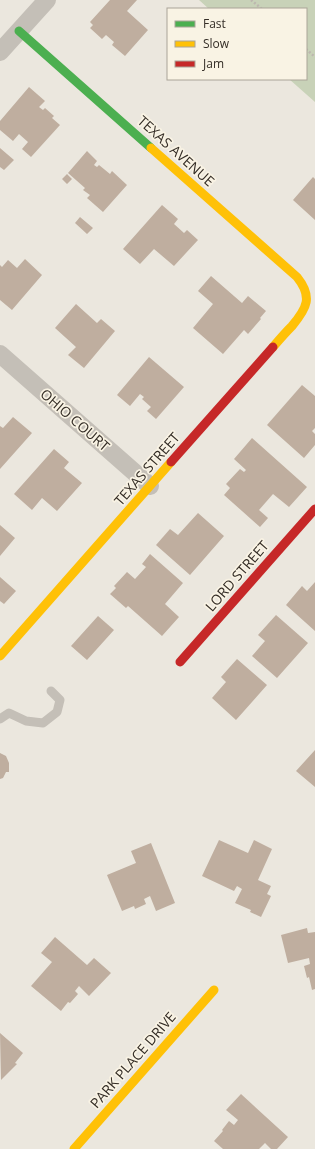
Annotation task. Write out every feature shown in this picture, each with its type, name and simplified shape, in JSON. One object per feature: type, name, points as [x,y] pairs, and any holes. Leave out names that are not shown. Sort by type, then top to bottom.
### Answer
[{"type":"street","points":[[0,52],[48,0]]},
{"type":"street","name":"TEXAS AVENUE","points":[[19,31],[297,277],[305,287],[308,297]]},
{"type":"street","name":"TEXAS STREET","points":[[0,656],[303,313],[308,297]]},
{"type":"street","name":"OHIO COURT","points":[[0,354],[150,486]]},
{"type":"street","name":"LORD STREET","points":[[180,662],[315,509]]},
{"type":"street","name":"PARK PLACE DRIVE","points":[[74,1149],[214,990]]},
{"type":"lane","points":[[0,719],[9,713],[26,721],[43,723],[57,712],[60,700],[52,691]]},
{"type":"path","points":[[252,0],[261,8]]},
{"type":"path","points":[[307,50],[315,57]]},
{"type":"green space","points":[[199,0],[315,0],[315,102],[290,80],[307,80],[307,8],[208,8]]},
{"type":"building","points":[[110,0],[137,0],[127,11],[148,30],[125,56],[112,45],[114,42],[106,35],[102,39],[90,28],[93,25],[90,22]]},
{"type":"building","points":[[29,87],[45,101],[39,107],[43,110],[45,108],[54,116],[52,118],[60,125],[31,157],[22,149],[28,142],[19,134],[13,141],[0,130],[0,121]]},
{"type":"building","points":[[0,148],[14,160],[4,170],[0,167]]},
{"type":"building","points":[[87,151],[97,161],[94,165],[97,167],[99,165],[110,174],[112,171],[127,185],[103,212],[87,198],[90,195],[83,190],[85,188],[68,173]]},
{"type":"building","points":[[67,174],[72,179],[67,184],[62,179]]},
{"type":"building","points":[[313,177],[315,179],[315,220],[293,200]]},
{"type":"building","points":[[162,205],[178,219],[174,224],[184,233],[187,230],[198,240],[174,266],[154,249],[140,264],[123,249]]},
{"type":"building","points":[[80,217],[93,228],[87,234],[75,223]]},
{"type":"building","points":[[25,259],[42,275],[12,310],[0,300],[0,265],[2,267],[8,260],[17,268]]},
{"type":"building","points":[[211,276],[242,303],[248,296],[266,311],[248,334],[244,330],[223,354],[193,328],[213,304],[198,291]]},
{"type":"building","points":[[76,304],[97,323],[101,319],[115,331],[84,368],[68,355],[76,347],[55,328]]},
{"type":"building","points":[[149,357],[184,387],[156,419],[147,411],[151,407],[142,399],[144,397],[140,394],[130,406],[117,395]]},
{"type":"building","points":[[302,385],[315,396],[315,428],[312,431],[315,434],[315,445],[304,458],[267,425]]},
{"type":"building","points":[[13,417],[32,433],[0,469],[0,426],[3,428]]},
{"type":"building","points":[[252,438],[307,487],[289,507],[273,494],[259,510],[268,518],[260,527],[224,495],[230,488],[226,484],[240,469],[244,472],[246,470],[234,459]]},
{"type":"building","points":[[54,449],[69,462],[64,468],[82,483],[57,511],[42,498],[32,510],[14,494]]},
{"type":"building","points":[[198,513],[224,536],[190,575],[156,545],[170,529],[178,535]]},
{"type":"building","points":[[0,525],[15,538],[0,556]]},
{"type":"building","points":[[150,554],[183,583],[165,604],[179,617],[162,636],[128,606],[126,608],[110,594],[116,588],[114,586],[127,572],[135,579],[146,567],[142,564]]},
{"type":"building","points":[[0,577],[16,591],[4,604],[0,601]]},
{"type":"building","points":[[315,582],[315,631],[286,605],[302,586],[307,591]]},
{"type":"building","points":[[276,615],[308,643],[277,678],[252,656],[265,641],[258,635]]},
{"type":"building","points":[[98,616],[114,630],[87,660],[71,646]]},
{"type":"building","points":[[237,659],[267,685],[236,720],[212,698],[226,682],[221,677]]},
{"type":"building","points":[[315,750],[315,787],[296,771]]},
{"type":"building","points":[[0,753],[6,756],[9,763],[9,772],[6,772],[3,778],[0,779]]},
{"type":"building","points":[[219,840],[248,853],[254,840],[272,849],[258,880],[271,886],[267,894],[271,896],[261,917],[250,912],[251,910],[235,903],[242,889],[237,886],[234,891],[202,876]]},
{"type":"building","points":[[151,843],[175,903],[156,911],[150,896],[144,899],[146,904],[135,909],[134,906],[122,911],[107,875],[136,863],[131,851]]},
{"type":"building","points":[[307,928],[308,933],[315,932],[315,989],[312,990],[309,977],[307,978],[304,966],[310,964],[309,958],[288,963],[281,935]]},
{"type":"building","points":[[55,937],[87,965],[94,958],[111,973],[89,996],[79,986],[75,991],[78,994],[70,1003],[68,1002],[61,1011],[31,986],[52,962],[41,953]]},
{"type":"building","points":[[0,1033],[23,1053],[15,1063],[17,1064],[1,1080]]},
{"type":"building","points":[[241,1094],[288,1137],[277,1149],[271,1149],[265,1143],[259,1149],[223,1149],[214,1141],[229,1121],[234,1125],[238,1120],[226,1110]]},
{"type":"traffic: fast","points":[[19,31],[151,148]]},
{"type":"traffic: slow","points":[[151,148],[297,277],[302,284],[306,297],[304,308],[297,320],[273,347]]},
{"type":"traffic: slow","points":[[0,656],[171,462]]},
{"type":"traffic: slow","points":[[74,1149],[214,990]]},
{"type":"traffic: jam","points":[[171,462],[273,347]]},
{"type":"traffic: jam","points":[[180,662],[315,509]]}]
